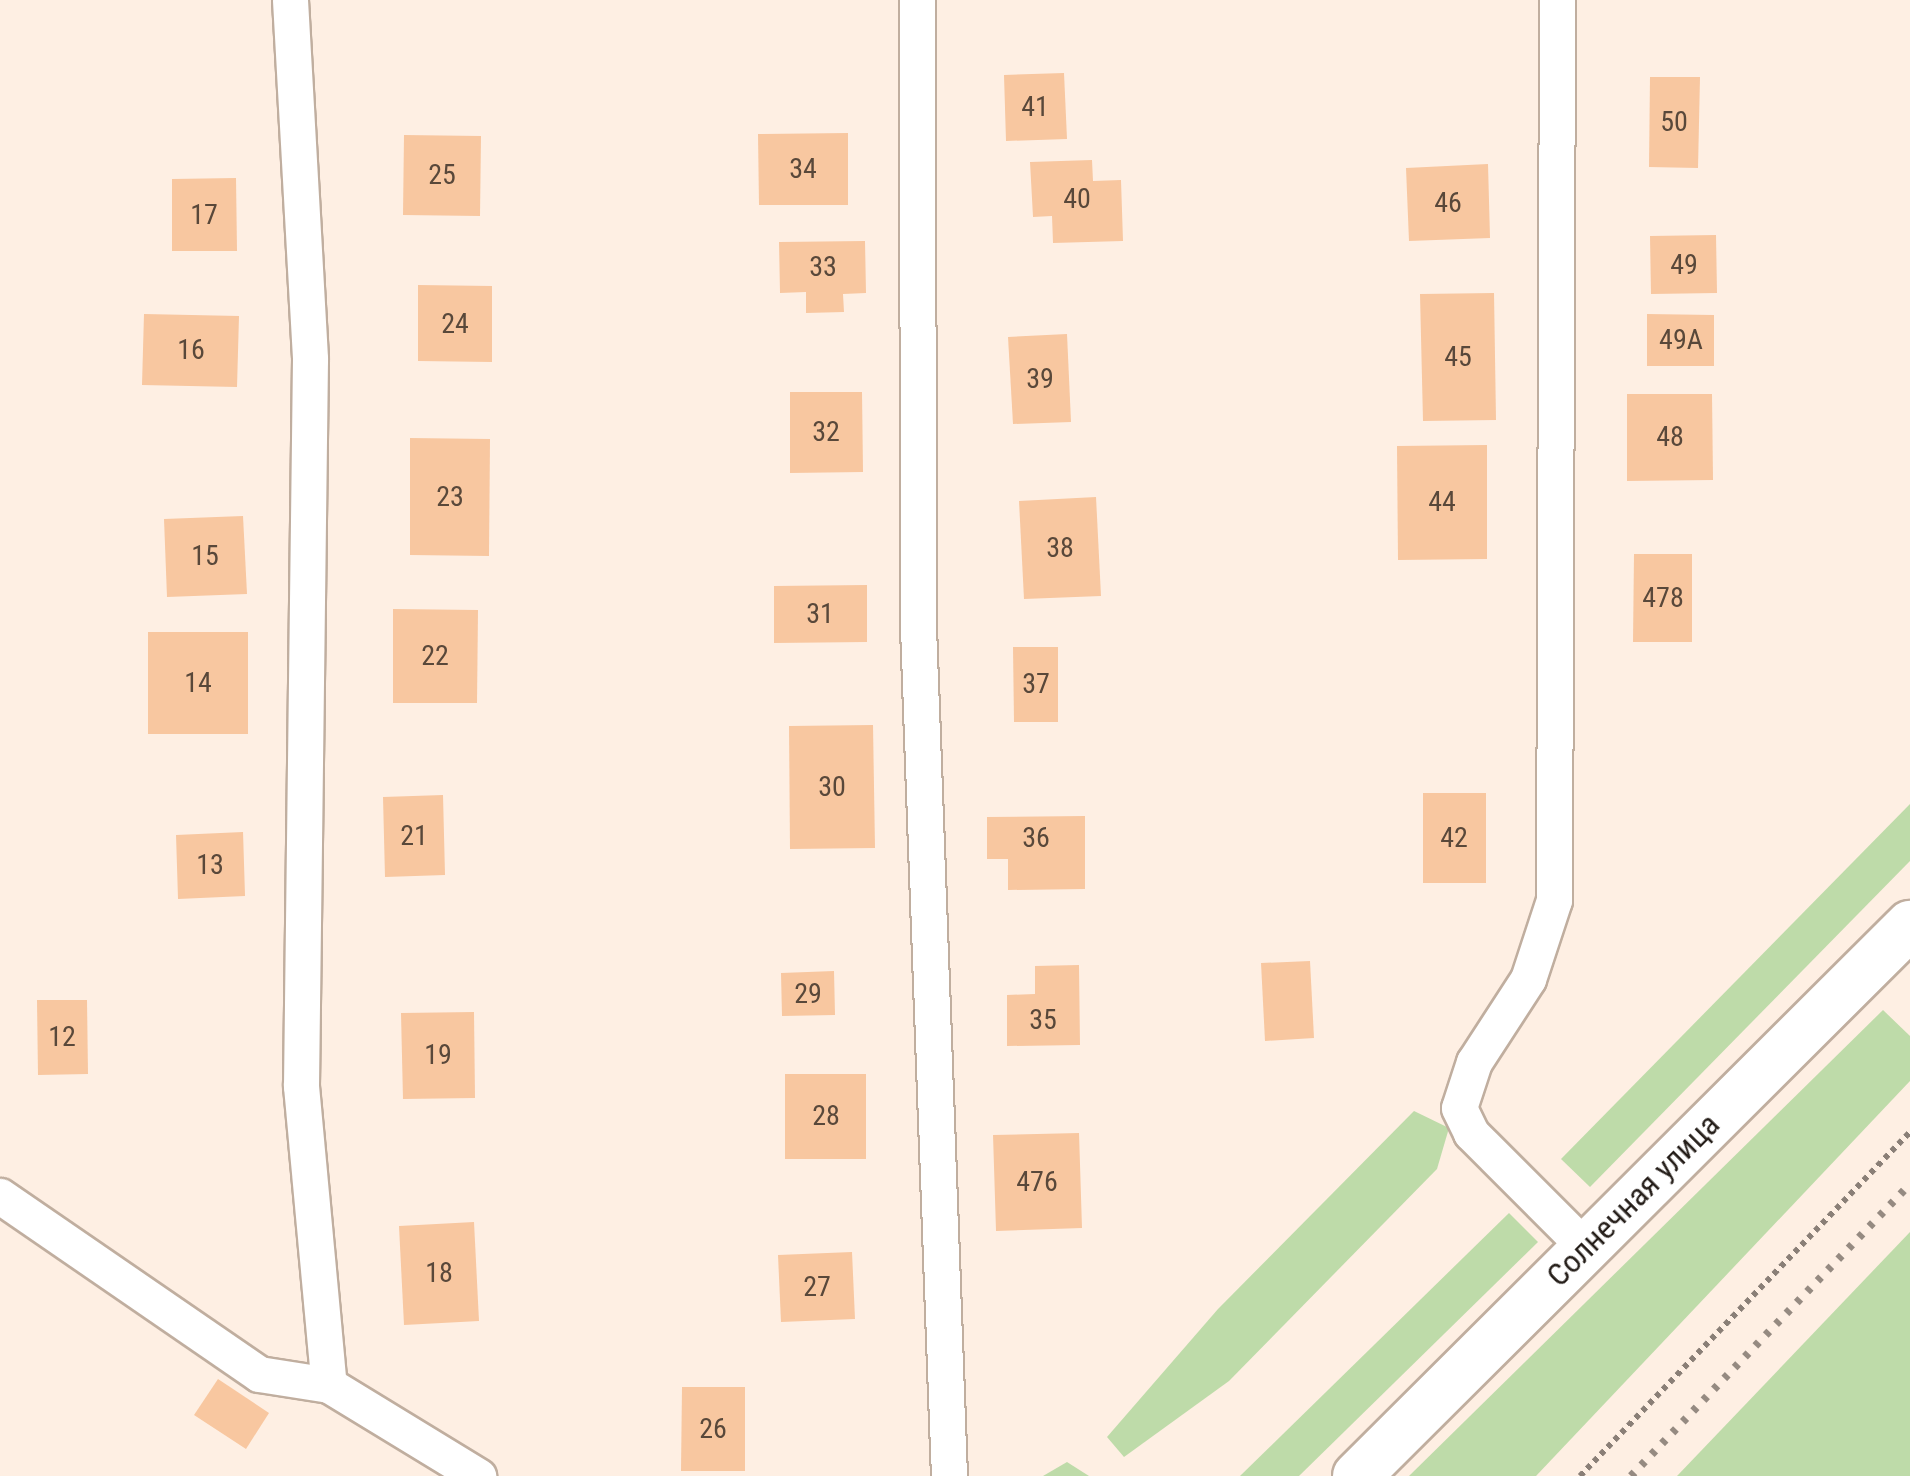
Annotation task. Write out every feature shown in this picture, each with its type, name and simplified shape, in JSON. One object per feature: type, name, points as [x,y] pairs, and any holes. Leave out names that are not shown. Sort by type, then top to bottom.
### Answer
[{"type":"street","points":[[290,0],[310,359],[301,1086],[329,1386]]},
{"type":"street","points":[[917,0],[918,626],[949,1476]]},
{"type":"street","points":[[1557,0],[1554,900],[1528,979],[1474,1062],[1459,1108],[1471,1133],[1586,1246]]},
{"type":"street","name":"Солнечная улица","points":[[1357,1476],[1910,925]]},
{"type":"street","points":[[0,1196],[259,1374],[329,1386],[478,1476]]},
{"type":"path","points":[[1580,1476],[1910,1132]]},
{"type":"green space","points":[[1910,804],[1910,861],[1590,1187],[1561,1159]]},
{"type":"green space","points":[[1883,1010],[1910,1036],[1910,1081],[1536,1476],[1409,1476]]},
{"type":"green space","points":[[1414,1111],[1449,1128],[1437,1169],[1229,1381],[1124,1457],[1107,1437],[1218,1309]]},
{"type":"green space","points":[[1509,1213],[1538,1242],[1299,1476],[1240,1476]]},
{"type":"green space","points":[[1910,1232],[1910,1476],[1677,1476]]},
{"type":"green space","points":[[1067,1462],[1089,1476],[1043,1476]]},
{"type":"building","points":[[1064,73],[1067,139],[1006,141],[1004,75]]},
{"type":"building","points":[[1650,77],[1700,77],[1698,168],[1649,167]]},
{"type":"building","points":[[848,133],[848,205],[759,205],[758,134]]},
{"type":"building","points":[[404,135],[481,136],[480,216],[403,215]]},
{"type":"building","points":[[1092,160],[1093,181],[1121,180],[1123,241],[1053,243],[1052,216],[1033,217],[1030,162]]},
{"type":"building","points":[[1488,164],[1490,238],[1409,241],[1406,168]]},
{"type":"building","points":[[236,178],[237,251],[172,251],[172,179]]},
{"type":"building","points":[[1716,235],[1717,293],[1651,294],[1650,236]]},
{"type":"building","points":[[865,241],[866,293],[843,294],[844,312],[806,313],[806,292],[780,293],[779,242]]},
{"type":"building","points":[[418,285],[492,286],[492,362],[418,361]]},
{"type":"building","points":[[1494,293],[1496,420],[1423,421],[1420,294]]},
{"type":"building","points":[[144,314],[239,316],[237,387],[142,385]]},
{"type":"building","points":[[1647,314],[1714,315],[1714,366],[1647,366]]},
{"type":"building","points":[[1067,334],[1071,422],[1013,424],[1008,337]]},
{"type":"building","points":[[790,392],[862,392],[863,472],[790,473]]},
{"type":"building","points":[[1627,394],[1712,394],[1713,480],[1627,481]]},
{"type":"building","points":[[410,438],[490,439],[489,556],[410,555]]},
{"type":"building","points":[[1487,445],[1487,559],[1398,560],[1397,446]]},
{"type":"building","points":[[1096,497],[1101,596],[1024,599],[1019,501]]},
{"type":"building","points":[[243,516],[247,594],[167,597],[164,519]]},
{"type":"building","points":[[1634,554],[1692,554],[1692,642],[1633,642]]},
{"type":"building","points":[[867,585],[867,642],[774,643],[774,586]]},
{"type":"building","points":[[393,609],[478,610],[477,703],[393,703]]},
{"type":"building","points":[[148,632],[248,632],[248,734],[148,734]]},
{"type":"building","points":[[1013,647],[1058,647],[1058,722],[1014,722]]},
{"type":"building","points":[[873,725],[875,848],[790,849],[789,726]]},
{"type":"building","points":[[1423,793],[1486,793],[1486,883],[1423,883]]},
{"type":"building","points":[[443,795],[445,875],[385,877],[383,797]]},
{"type":"building","points":[[1085,816],[1085,889],[1008,890],[1008,859],[987,859],[987,817]]},
{"type":"building","points":[[243,832],[245,896],[178,899],[176,835]]},
{"type":"building","points":[[1310,961],[1314,1038],[1265,1041],[1261,963]]},
{"type":"building","points":[[1079,965],[1080,1045],[1007,1046],[1007,995],[1035,994],[1035,966]]},
{"type":"building","points":[[834,971],[835,1015],[782,1016],[781,973]]},
{"type":"building","points":[[37,1000],[87,1000],[88,1074],[38,1075]]},
{"type":"building","points":[[474,1012],[475,1098],[403,1099],[401,1013]]},
{"type":"building","points":[[785,1074],[866,1074],[866,1159],[785,1159]]},
{"type":"building","points":[[1079,1133],[1082,1228],[996,1231],[993,1135]]},
{"type":"building","points":[[474,1222],[479,1321],[404,1325],[399,1226]]},
{"type":"building","points":[[852,1252],[855,1319],[781,1322],[778,1255]]},
{"type":"building","points":[[218,1379],[269,1413],[246,1449],[194,1415]]},
{"type":"building","points":[[682,1387],[745,1387],[745,1471],[681,1471]]},
{"type":"railway","points":[[1631,1476],[1910,1184]]}]
